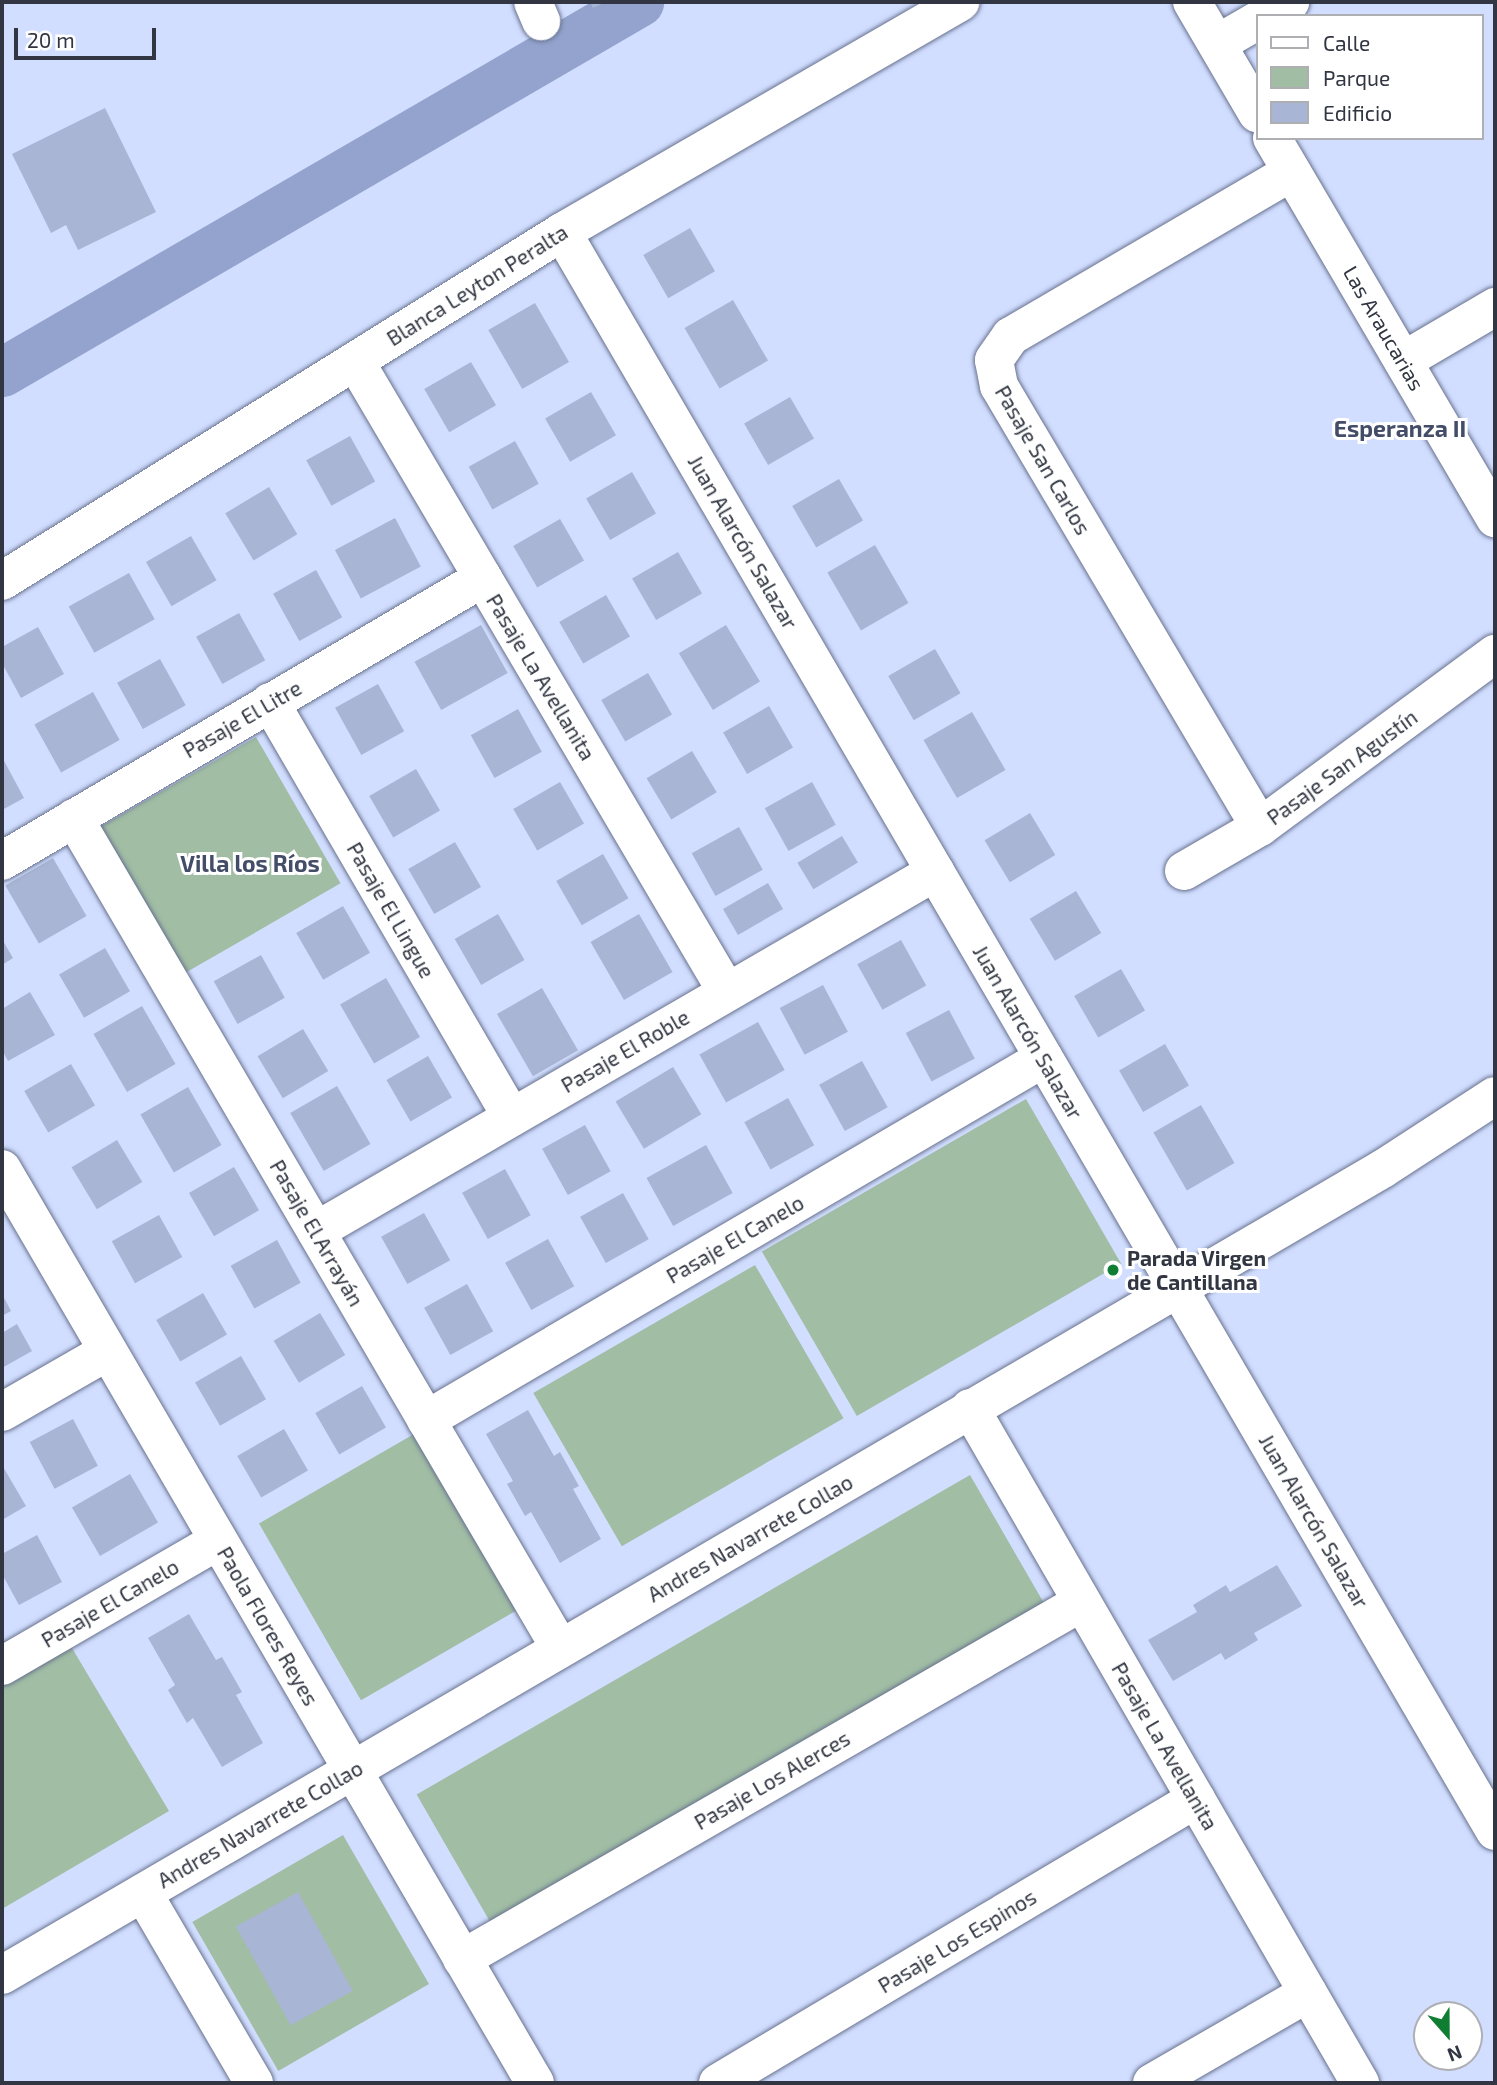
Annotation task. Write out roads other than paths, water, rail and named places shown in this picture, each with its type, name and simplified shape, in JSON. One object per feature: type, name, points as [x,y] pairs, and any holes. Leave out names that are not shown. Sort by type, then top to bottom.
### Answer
[{"type":"street","name":"Blanca Leyton Peralta","points":[[2,581],[562,232],[960,2]]},
{"type":"street","points":[[1192,2],[1256,111]]},
{"type":"street","points":[[1269,14],[1290,2]]},
{"type":"street","points":[[1217,44],[1256,22]]},
{"type":"street","name":"Las Araucarias","points":[[1273,140],[1495,518]]},
{"type":"street","name":"Pasaje San Carlos","points":[[1260,827],[999,386],[995,360],[1011,336],[1292,172]]},
{"type":"street","name":"Juan Alarcón Salazar","points":[[562,232],[1495,1831]]},
{"type":"street","points":[[1403,361],[1495,307]]},
{"type":"street","name":"Pasaje La Avellanita","points":[[355,361],[727,992]]},
{"type":"street","name":"Pasaje El Litre","points":[[2,861],[483,578]]},
{"type":"street","name":"Pasaje San Agustín","points":[[1184,871],[1260,827],[1495,654]]},
{"type":"street","name":"Pasaje El Lingue","points":[[270,702],[512,1117]]},
{"type":"street","name":"Pasaje El Arrayán","points":[[74,818],[560,1648]]},
{"type":"street","name":"Pasaje El Roble","points":[[316,1231],[935,872]]},
{"type":"street","name":"Pasaje El Canelo","points":[[426,1420],[1044,1058]]},
{"type":"street","name":"Andres Navarrete Collao","points":[[2,1975],[1407,1154],[1495,1096]]},
{"type":"street","name":"Paola Flores Reyes","points":[[2,1169],[535,2083]]},
{"type":"street","points":[[2,1412],[108,1351]]},
{"type":"street","name":"Pasaje La Avellanita","points":[[970,1408],[1360,2083]]},
{"type":"street","name":"Pasaje El Canelo","points":[[2,1666],[218,1541]]},
{"type":"street","name":"Pasaje Los Alerces","points":[[462,1959],[1082,1602]]},
{"type":"street","name":"Pasaje Los Espinos","points":[[718,2083],[1196,1799]]},
{"type":"street","points":[[143,1892],[254,2083]]},
{"type":"street","points":[[1152,2083],[1308,1993]]},
{"type":"waterway","points":[[2,372],[639,2]]},
{"type":"place","name":"Parada Virgen de Cantillana","points":[[1113,1270]]},
{"type":"district","name":"Esperanza II","points":[[1400,428]]},
{"type":"district","name":"Villa los Ríos","points":[[250,863]]}]
